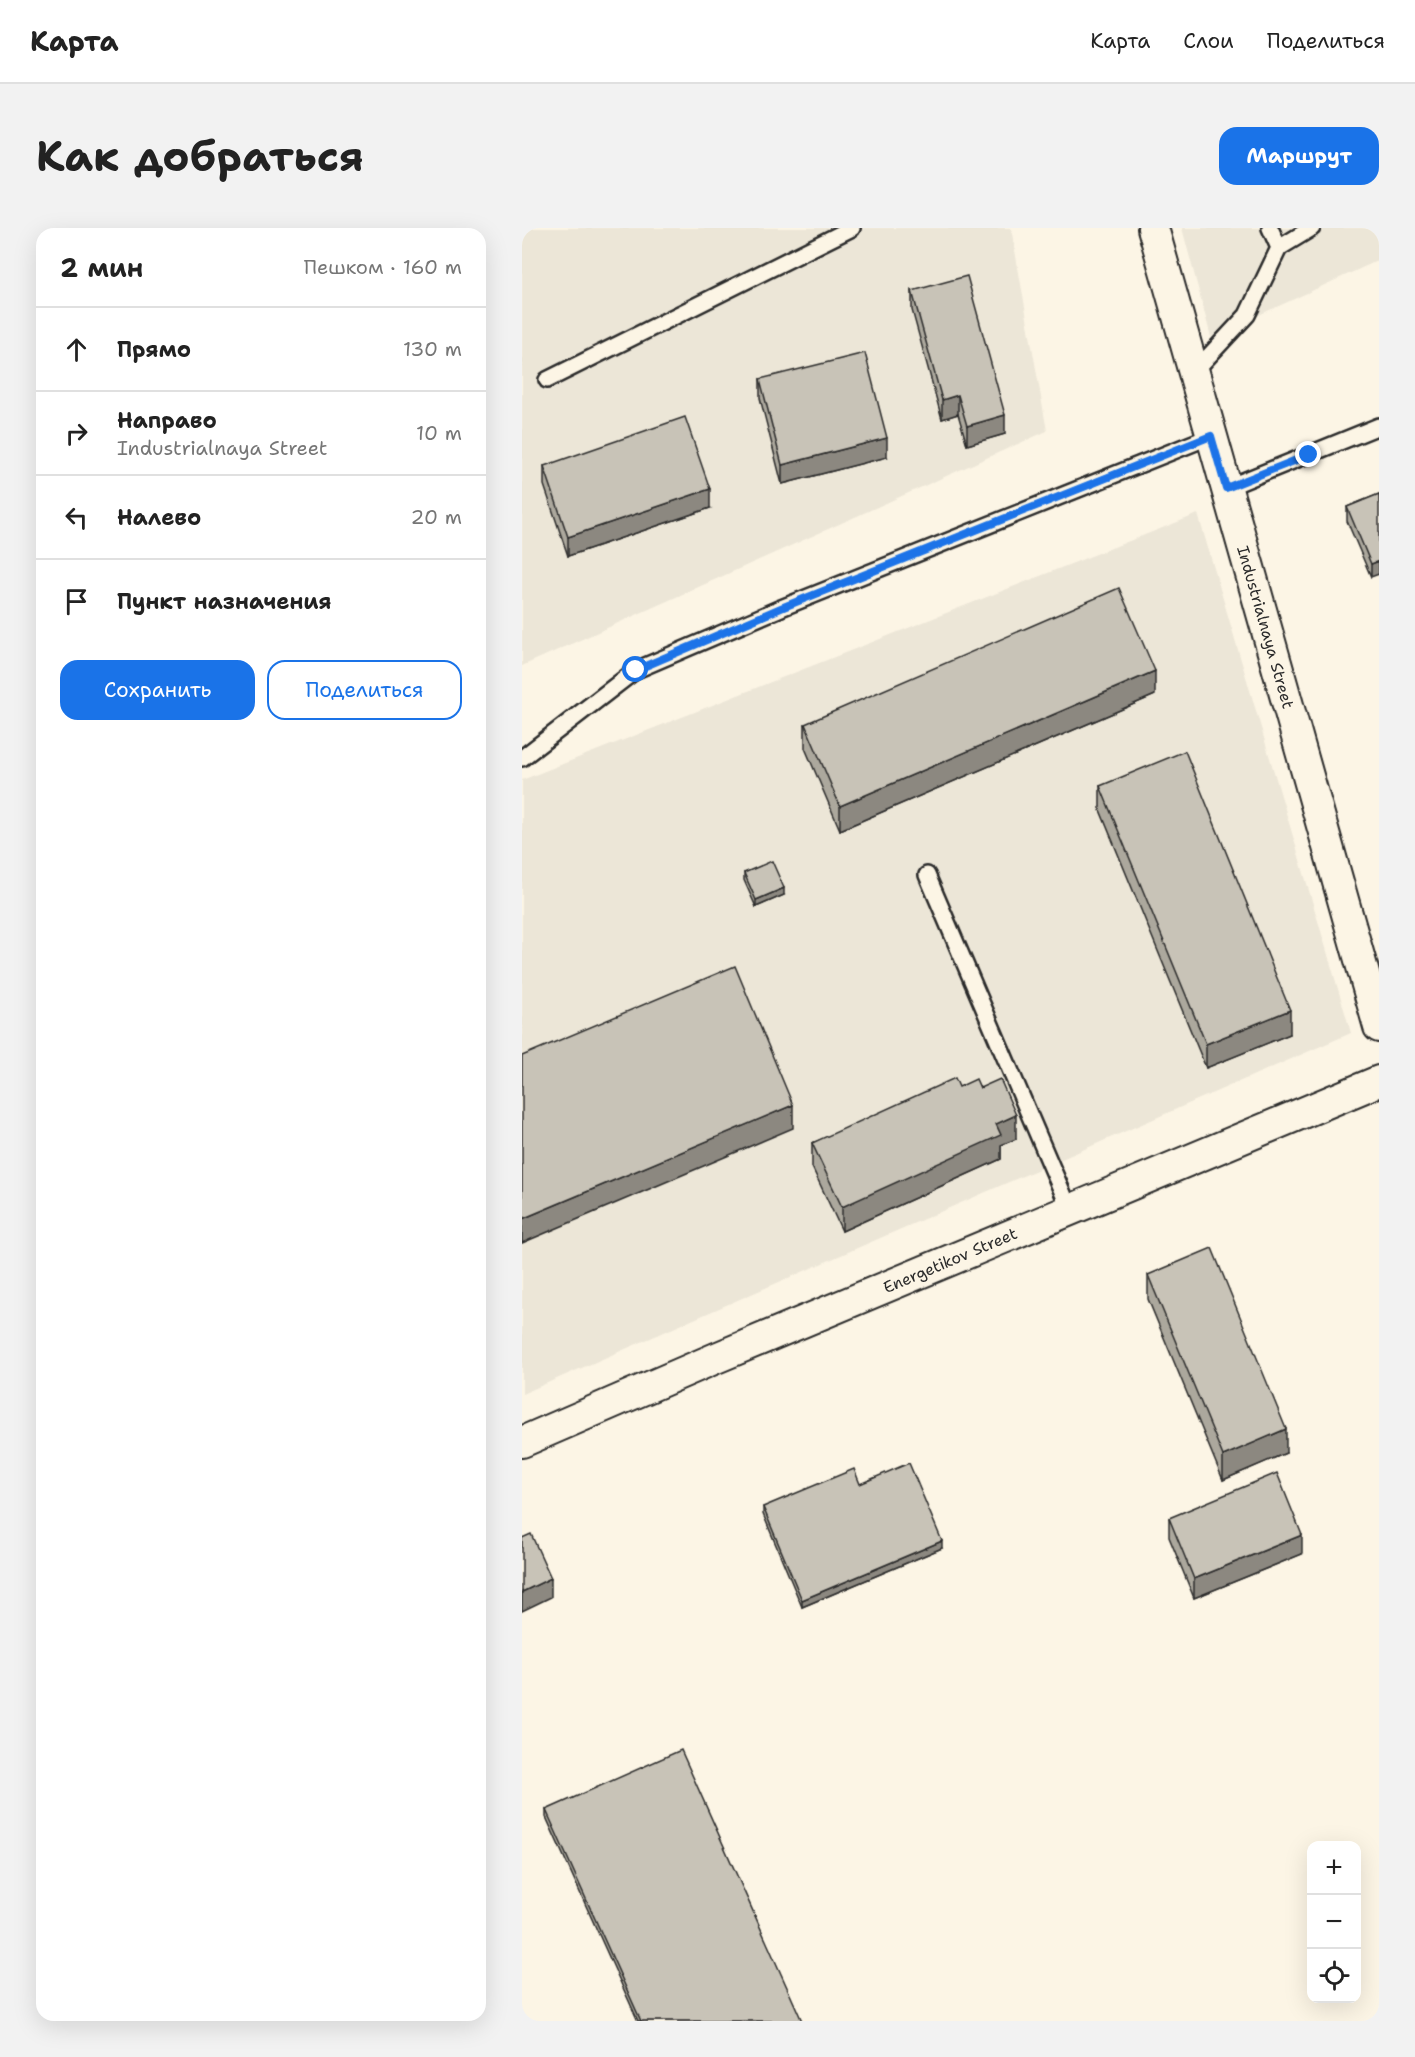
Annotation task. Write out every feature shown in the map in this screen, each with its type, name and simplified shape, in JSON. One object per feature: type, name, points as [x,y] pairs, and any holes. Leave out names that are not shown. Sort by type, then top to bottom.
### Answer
[{"type":"street","name":"Industrialnaya Street","points":[[1153,228],[1379,1027]]},
{"type":"street","name":"Energetikov Street","points":[[522,1442],[716,1358],[1379,1081]]},
{"type":"lane","points":[[548,380],[852,228]]},
{"type":"lane","points":[[1270,228],[1279,248]]},
{"type":"lane","points":[[1193,373],[1246,315],[1279,248],[1312,228]]},
{"type":"lane","points":[[1226,488],[1379,426]]},
{"type":"lane","points":[[522,758],[636,670],[781,608],[1211,436]]},
{"type":"lane","points":[[927,874],[1070,1210]]},
{"type":"shaded area","points":[[522,228],[1011,228],[1047,431],[522,666]]},
{"type":"shaded area","points":[[1182,228],[1379,228],[1379,260],[1211,337]]},
{"type":"shaded area","points":[[1198,514],[1351,1033],[522,1394],[522,780]]},
{"type":"building","points":[[967,276],[1005,415],[967,426],[958,395],[942,400],[912,291]]},
{"type":"building","points":[[865,353],[887,438],[782,465],[760,379]]},
{"type":"building","points":[[685,417],[710,489],[568,537],[544,466]]},
{"type":"building","points":[[1379,494],[1379,561],[1371,564],[1347,507]]},
{"type":"building","points":[[1119,588],[1155,671],[840,806],[805,724]]},
{"type":"building","points":[[1185,751],[1290,1010],[1206,1044],[1100,786]]},
{"type":"building","points":[[772,861],[784,888],[756,900],[744,873]]},
{"type":"building","points":[[735,966],[793,1105],[522,1219],[522,1056]]},
{"type":"building","points":[[955,1078],[959,1087],[976,1079],[980,1088],[1000,1079],[1016,1115],[996,1124],[1001,1135],[842,1207],[812,1143]]},
{"type":"building","points":[[1212,1248],[1286,1429],[1223,1456],[1148,1275]]},
{"type":"building","points":[[909,1463],[942,1541],[802,1600],[763,1507],[854,1469],[860,1484]]},
{"type":"building","points":[[1277,1473],[1302,1535],[1194,1579],[1169,1518]]},
{"type":"building","points":[[531,1534],[551,1578],[522,1592],[522,1538]]},
{"type":"building","points":[[681,1750],[802,2021],[641,2021],[546,1810]]},
{"type":"route","points":[[636,670],[781,608],[1211,436],[1226,488],[1309,455]]}]
